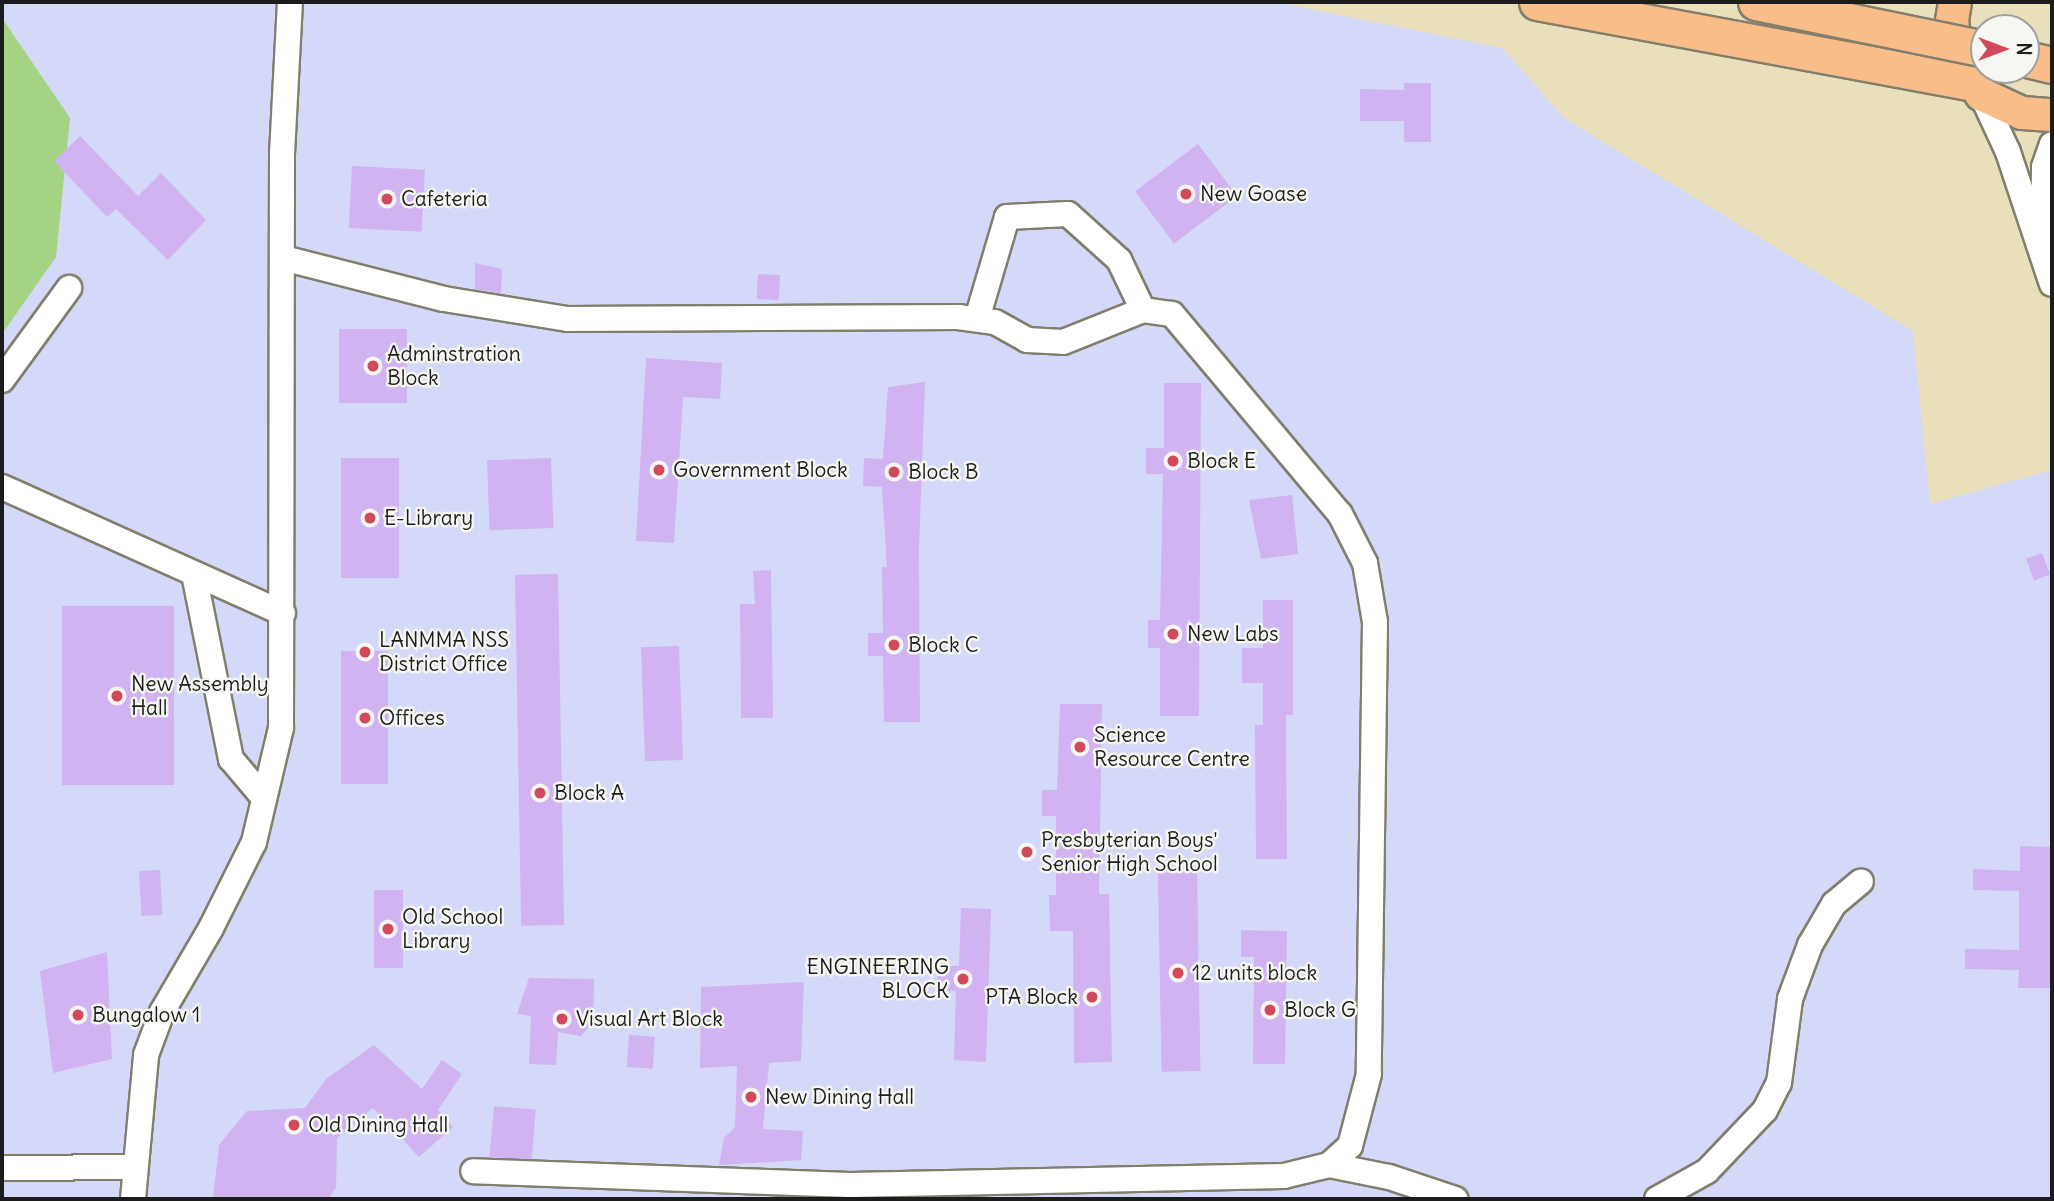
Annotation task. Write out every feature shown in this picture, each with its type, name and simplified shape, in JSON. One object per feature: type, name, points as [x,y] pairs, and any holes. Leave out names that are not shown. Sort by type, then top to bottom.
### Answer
[{"type":"highway","points":[[1537,2],[1975,88]]},
{"type":"highway","points":[[1756,2],[1970,47]]},
{"type":"main road","points":[[1955,2],[1952,21],[1956,50],[1975,88],[2022,113],[2052,115]]},
{"type":"street","points":[[133,1199],[133,1167],[146,1055],[162,1012],[211,928],[254,842],[281,727],[282,154],[290,2]]},
{"type":"street","points":[[1975,88],[2008,152],[2049,275]]},
{"type":"street","points":[[2049,275],[2040,201],[2044,167],[2052,144]]},
{"type":"street","points":[[977,319],[1007,216],[1068,214],[1119,260],[1143,310]]},
{"type":"street","points":[[283,258],[444,299],[567,319],[977,319],[996,322],[1027,340],[1063,342],[1143,310],[1172,313],[1340,514],[1365,563],[1374,622],[1368,1074],[1350,1146],[1329,1164],[1284,1176],[1029,1190],[681,1183],[473,1171]]},
{"type":"street","points":[[2,380],[69,288]]},
{"type":"street","points":[[2,487],[283,613]]},
{"type":"street","points":[[194,574],[231,759],[264,798]]},
{"type":"street","points":[[1657,1199],[1707,1171],[1765,1110],[1779,1083],[1790,999],[1810,945],[1834,904],[1861,881]]},
{"type":"street","points":[[1329,1164],[1389,1177],[1455,1199]]},
{"type":"street","points":[[2,1168],[133,1167]]},
{"type":"shaded area","name":"Presbyterian Boys' Senior High School","points":[[2,2],[1274,2],[1502,48],[1564,118],[1913,331],[1930,504],[2052,470],[2052,1199],[2,1199]]},
{"type":"green space","points":[[2,18],[70,118],[56,257],[2,334]]},
{"type":"building","points":[[1404,83],[1431,83],[1431,142],[1404,142],[1404,121],[1360,121],[1360,89],[1404,90]]},
{"type":"building","points":[[80,136],[138,196],[161,173],[206,220],[168,260],[116,209],[107,217],[54,161]]},
{"type":"building","name":"New Goase","points":[[1198,144],[1237,196],[1174,243],[1135,192]]},
{"type":"building","name":"Cafeteria","points":[[352,166],[425,170],[422,232],[349,228]]},
{"type":"building","points":[[475,263],[502,269],[501,293],[475,289]]},
{"type":"building","points":[[758,274],[780,275],[779,300],[757,299]]},
{"type":"building","name":"Adminstration Block","points":[[339,329],[407,329],[407,403],[339,403]]},
{"type":"building","name":"Government Block","points":[[646,358],[722,363],[720,399],[683,397],[674,543],[636,541]]},
{"type":"building","points":[[925,382],[919,549],[920,722],[884,722],[883,656],[868,656],[868,633],[883,633],[882,567],[887,567],[882,487],[863,486],[864,458],[883,459],[888,387]]},
{"type":"building","points":[[1164,383],[1201,383],[1199,716],[1160,716],[1160,648],[1148,648],[1148,620],[1160,620],[1163,474],[1146,474],[1146,448],[1164,448]]},
{"type":"building","name":"E-Library","points":[[341,458],[399,458],[399,578],[341,578]]},
{"type":"building","points":[[551,458],[553,528],[489,530],[487,460]]},
{"type":"building","points":[[1292,495],[1298,554],[1261,559],[1249,500]]},
{"type":"building","points":[[2042,553],[2050,575],[2034,580],[2026,559]]},
{"type":"building","points":[[771,570],[773,718],[741,718],[740,604],[755,604],[753,571]]},
{"type":"building","name":"Block A","points":[[558,574],[564,925],[521,926],[515,575]]},
{"type":"building","points":[[1263,600],[1293,600],[1293,715],[1286,715],[1287,859],[1256,859],[1255,725],[1263,725],[1263,683],[1242,683],[1242,648],[1263,648]]},
{"type":"building","name":"New Assembly Hall","points":[[62,606],[174,606],[174,785],[62,785]]},
{"type":"building","points":[[679,646],[683,760],[645,761],[641,647]]},
{"type":"building","name":"Offices","points":[[341,651],[388,651],[388,784],[341,784]]},
{"type":"building","points":[[1060,704],[1102,704],[1099,894],[1109,894],[1112,1062],[1074,1063],[1073,931],[1050,931],[1049,895],[1056,895],[1056,816],[1042,816],[1042,790],[1057,790]]},
{"type":"building","points":[[2020,846],[2052,847],[2052,988],[2018,988],[2019,970],[1965,969],[1965,949],[2019,950],[2019,891],[1973,890],[1973,869],[2020,871]]},
{"type":"building","points":[[160,870],[162,915],[141,916],[139,871]]},
{"type":"building","name":"12 units block","points":[[1197,872],[1200,1071],[1161,1072],[1158,873]]},
{"type":"building","name":"Old School Library","points":[[374,890],[403,890],[403,968],[374,968]]},
{"type":"building","name":"ENGINEERING BLOCK","points":[[961,908],[991,909],[986,1062],[954,1060],[956,991],[937,991],[938,966],[959,966]]},
{"type":"building","name":"Block G","points":[[1241,930],[1287,931],[1285,1064],[1253,1064],[1254,957],[1241,957]]},
{"type":"building","name":"Bungalow 1","points":[[107,952],[112,1059],[53,1073],[40,971]]},
{"type":"building","name":"Visual Art Block","points":[[529,978],[594,979],[593,1022],[581,1036],[558,1032],[556,1065],[529,1064],[531,1016],[517,1014]]},
{"type":"building","name":"New Dining Hall","points":[[804,982],[801,1061],[769,1063],[763,1129],[803,1131],[801,1160],[719,1165],[724,1138],[735,1127],[737,1066],[700,1068],[701,987]]},
{"type":"building","points":[[629,1035],[655,1037],[653,1069],[627,1067]]},
{"type":"building","name":"Old Dining Hall","points":[[374,1045],[422,1089],[442,1060],[462,1074],[438,1110],[453,1127],[419,1157],[373,1108],[337,1138],[336,1188],[328,1199],[213,1199],[219,1145],[247,1111],[305,1108],[326,1079]]},
{"type":"building","points":[[494,1106],[536,1110],[531,1160],[490,1157]]},
{"type":"place","name":"New Goase","points":[[1186,194]]},
{"type":"place","name":"Cafeteria","points":[[387,199]]},
{"type":"place","name":"Adminstration Block","points":[[373,366]]},
{"type":"place","name":"Block E","points":[[1173,461]]},
{"type":"place","name":"Government Block","points":[[659,470]]},
{"type":"place","name":"Block B","points":[[894,472]]},
{"type":"place","name":"E-Library","points":[[370,518]]},
{"type":"place","name":"New Labs","points":[[1173,634]]},
{"type":"place","name":"Block C","points":[[894,645]]},
{"type":"place","name":"LANMMA NSS District Office","points":[[365,652]]},
{"type":"place","name":"New Assembly Hall","points":[[117,696]]},
{"type":"place","name":"Offices","points":[[365,718]]},
{"type":"place","name":"Science Resource Centre","points":[[1080,747]]},
{"type":"place","name":"Block A","points":[[540,793]]},
{"type":"place","name":"Presbyterian Boys' Senior High School","points":[[1027,852]]},
{"type":"place","name":"Old School Library","points":[[388,929]]},
{"type":"place","name":"12 units block","points":[[1178,973]]},
{"type":"place","name":"ENGINEERING BLOCK","points":[[963,979]]},
{"type":"place","name":"PTA Block","points":[[1092,997]]},
{"type":"place","name":"Block G","points":[[1270,1010]]},
{"type":"place","name":"Bungalow 1","points":[[78,1015]]},
{"type":"place","name":"Visual Art Block","points":[[562,1019]]},
{"type":"place","name":"New Dining Hall","points":[[751,1097]]},
{"type":"place","name":"Old Dining Hall","points":[[294,1125]]}]
